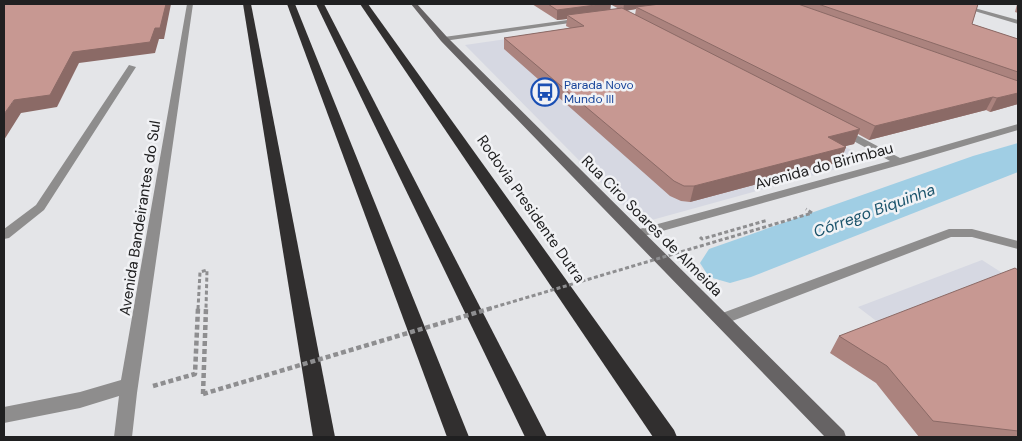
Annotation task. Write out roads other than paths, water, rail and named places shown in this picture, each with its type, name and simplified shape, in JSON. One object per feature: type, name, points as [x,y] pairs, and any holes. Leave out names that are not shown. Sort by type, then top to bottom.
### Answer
[{"type":"highway","points":[[247,4],[324,437]]},
{"type":"highway","points":[[291,4],[458,437]]},
{"type":"highway","points":[[320,4],[536,437]]},
{"type":"highway","name":"Rodovia Presidente Dutra","points":[[364,4],[666,437]]},
{"type":"main road","name":"Rua Ciro Soares de Almeida","points":[[414,4],[444,39],[837,437]]},
{"type":"street","name":"Avenida Bandeirantes do Sul","points":[[123,437],[190,4]]},
{"type":"street","points":[[954,4],[1018,22]]},
{"type":"street","points":[[444,39],[592,18]]},
{"type":"street","points":[[4,235],[40,207],[132,67]]},
{"type":"street","points":[[830,125],[899,162]]},
{"type":"street","name":"Avenida do Birimbau","points":[[637,234],[899,162],[1018,126]]},
{"type":"street","points":[[722,319],[949,233],[972,233],[1018,245]]},
{"type":"street","points":[[4,416],[129,389]]},
{"type":"waterway","name":"Córrego Biquinha","points":[[730,263],[1018,157]]},
{"type":"place","name":"Parada Novo Mundo III","points":[[545,92]]}]
